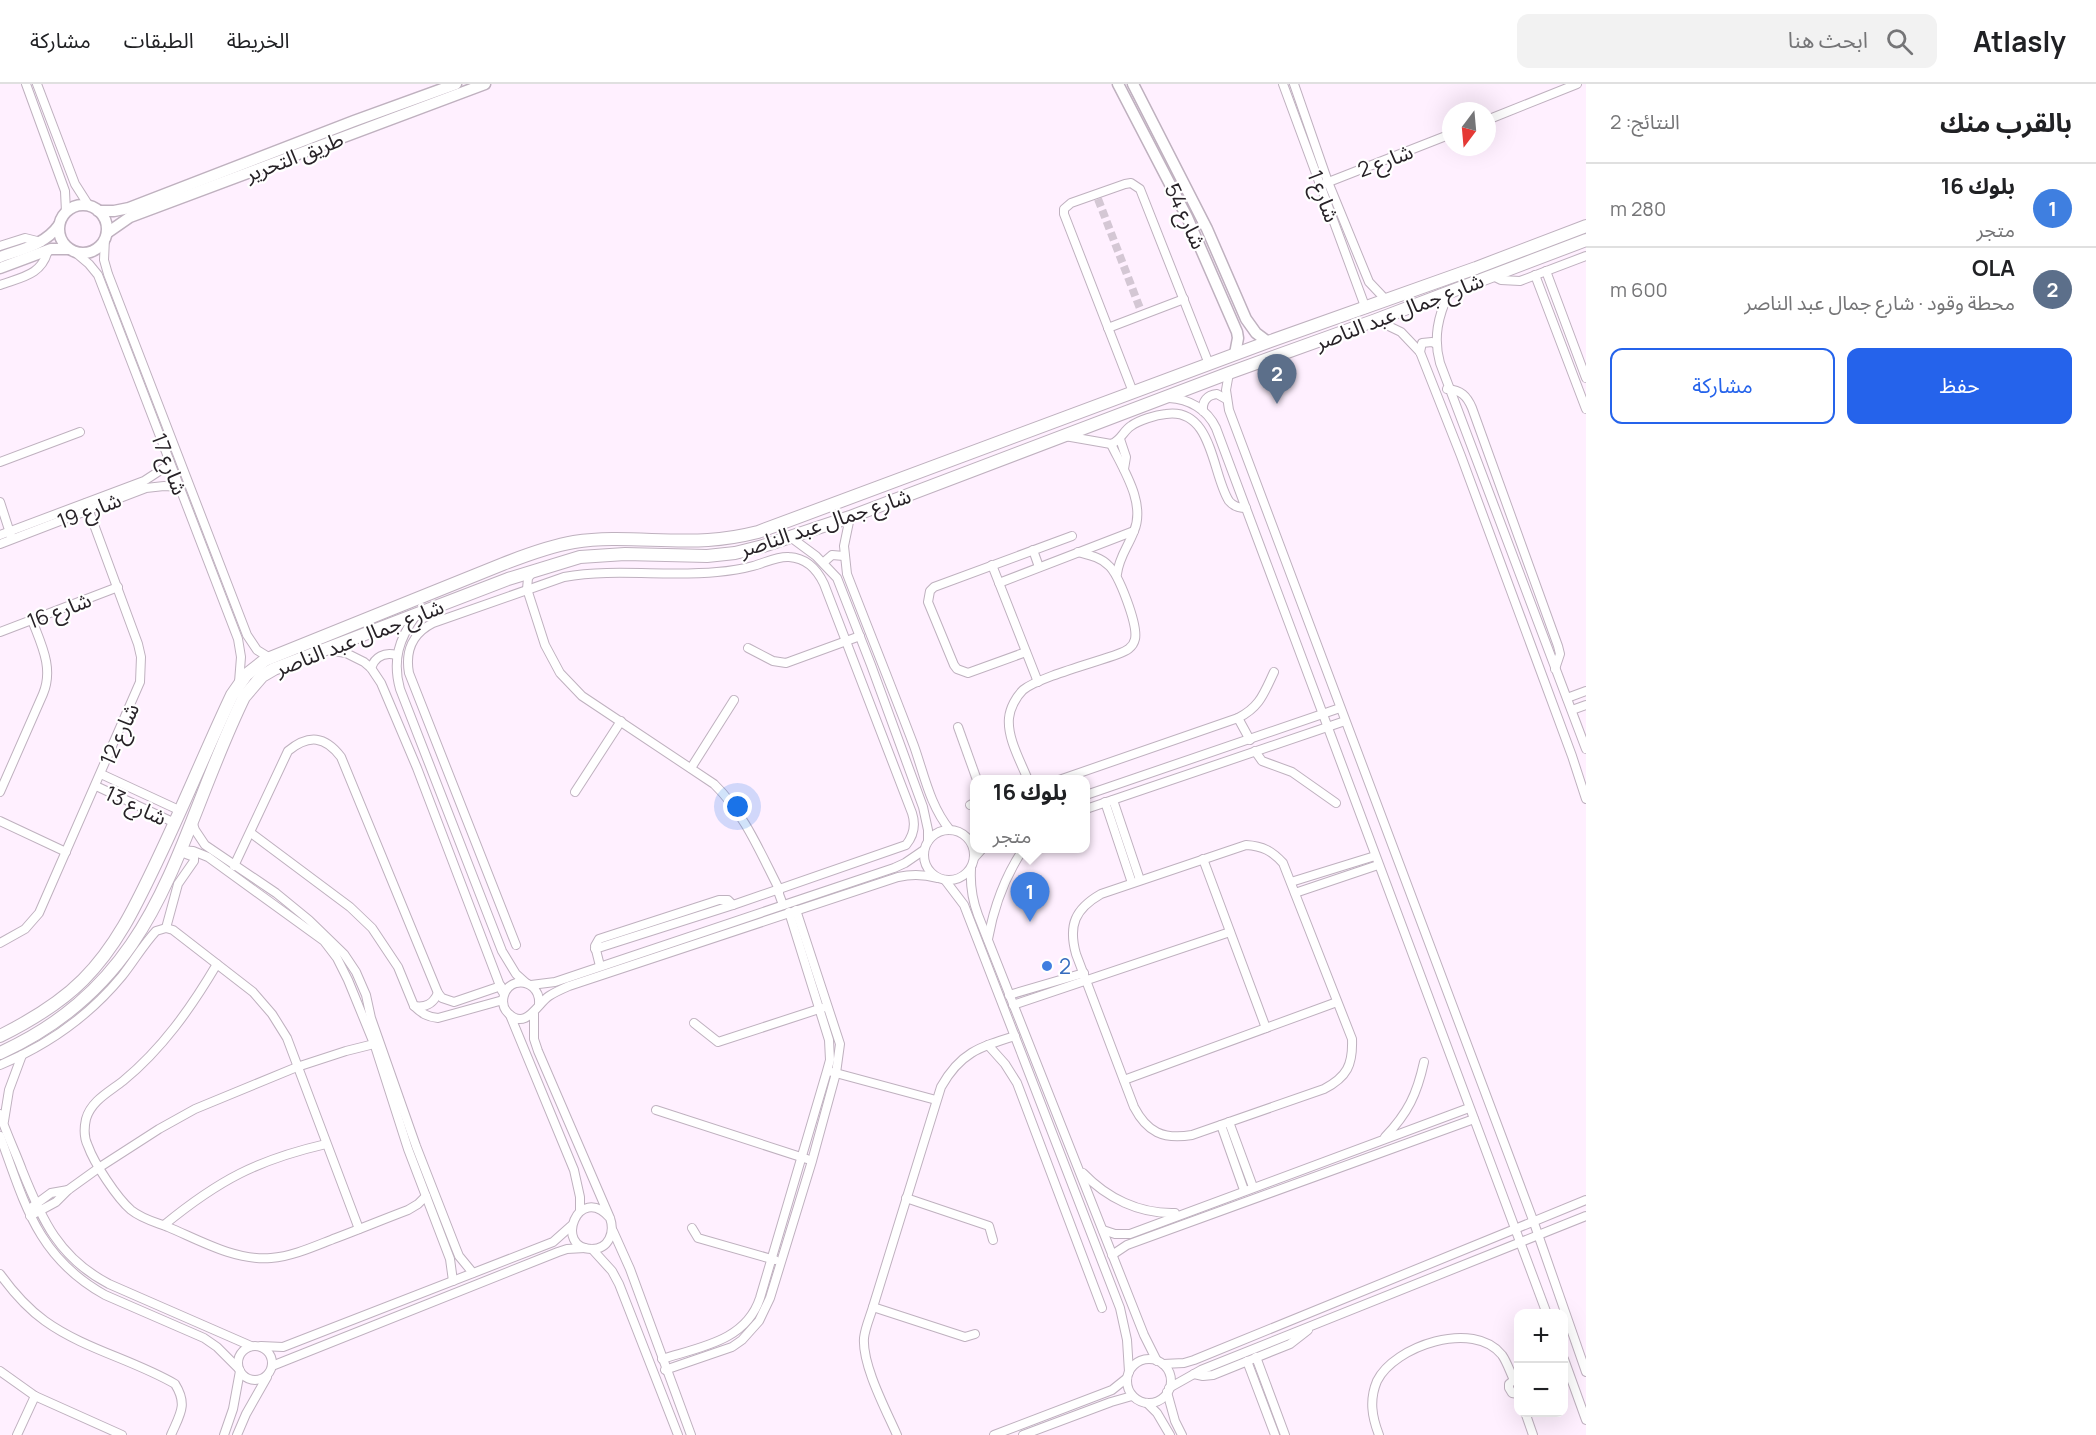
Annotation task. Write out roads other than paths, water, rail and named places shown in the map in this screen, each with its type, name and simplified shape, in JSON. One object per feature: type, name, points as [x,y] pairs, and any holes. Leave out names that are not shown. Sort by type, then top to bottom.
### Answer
[{"type":"main road","name":"شارع جمال عبد الناصر","points":[[0,1036],[31,1021],[63,998],[99,963],[128,922],[239,685],[255,667],[270,658],[539,551],[574,542],[625,539],[707,540],[733,538],[758,532],[1586,226]]},
{"type":"main road","name":"شارع جمال عبد الناصر","points":[[0,1053],[65,1015],[116,966],[149,918],[181,852],[238,709],[252,686],[274,669],[508,579],[580,557],[625,554],[707,556],[735,553],[763,546],[850,517],[1586,240]]},
{"type":"main road","points":[[980,449],[981,457],[989,464]]},
{"type":"main road","points":[[955,458],[961,464],[961,475]]},
{"type":"street","points":[[0,285],[35,272],[45,260],[45,246],[66,212],[66,191],[26,84]]},
{"type":"street","points":[[0,246],[25,237],[45,246],[86,253],[96,250],[106,236],[104,218],[75,184],[37,84]]},
{"type":"street","name":"طريق التحرير","points":[[94,208],[114,211],[129,208],[456,84]]},
{"type":"street","name":"طريق التحرير","points":[[106,236],[120,222],[130,217],[485,84]]},
{"type":"street","name":"شارع 54","points":[[1118,84],[1152,146],[1187,218],[1220,290],[1238,338]]},
{"type":"street","name":"شارع 54","points":[[1133,84],[1207,229],[1246,319],[1256,333],[1268,342]]},
{"type":"street","name":"شارع 1","points":[[1283,84],[1324,183],[1369,282],[1387,301]]},
{"type":"street","name":"شارع 1","points":[[1294,84],[1366,309]]},
{"type":"street","points":[[1496,116],[1577,84]]},
{"type":"street","name":"شارع 2","points":[[1324,183],[1442,137]]},
{"type":"street","points":[[1133,392],[1064,214],[1066,206],[1131,183],[1140,189],[1209,364]]},
{"type":"street","points":[[66,212],[74,207],[94,208]]},
{"type":"street","points":[[59,225],[61,240],[73,251]]},
{"type":"street","name":"شارع 17","points":[[106,236],[104,260],[108,274],[248,638],[257,650],[270,658]]},
{"type":"street","points":[[0,257],[45,246]]},
{"type":"street","points":[[0,268],[45,246]]},
{"type":"street","name":"شارع 17","points":[[73,251],[98,275],[240,648],[239,685]]},
{"type":"street","points":[[1493,276],[1510,282],[1546,272],[1586,256]]},
{"type":"street","points":[[1546,272],[1586,378]]},
{"type":"street","points":[[1535,275],[1586,409]]},
{"type":"street","points":[[1449,292],[1439,318],[1436,345],[1440,363],[1585,744]]},
{"type":"street","points":[[1108,328],[1142,313],[1184,299]]},
{"type":"street","points":[[1376,320],[1401,332],[1420,352],[1461,456],[1586,799]]},
{"type":"street","points":[[1235,354],[1238,338],[1249,340],[1256,333]]},
{"type":"street","points":[[1420,352],[1422,343],[1427,341],[1436,345]]},
{"type":"street","points":[[1571,370],[1581,366]]},
{"type":"street","points":[[1229,373],[1226,399],[1248,463],[1533,1220],[1586,1372]]},
{"type":"street","points":[[1436,393],[1449,388],[1460,391],[1468,398],[1473,408],[1558,646],[1560,654],[1555,669]]},
{"type":"street","points":[[1203,411],[1204,401],[1208,397],[1217,394],[1226,399]]},
{"type":"street","points":[[1166,398],[1186,400],[1203,411],[1216,428],[1544,1309]]},
{"type":"street","points":[[1065,435],[1111,444],[1120,439],[1132,424],[1170,413],[1185,417],[1199,428],[1207,440],[1229,500],[1237,507],[1246,508]]},
{"type":"street","points":[[0,462],[80,432]]},
{"type":"street","points":[[1120,439],[1126,457],[1124,469]]},
{"type":"street","points":[[1111,444],[1124,469],[1138,512],[1134,531],[1123,550],[1117,574]]},
{"type":"street","points":[[1461,456],[1473,452]]},
{"type":"street","name":"شارع 19","points":[[88,506],[144,481],[170,464]]},
{"type":"street","name":"شارع 19","points":[[0,544],[11,535],[88,506],[146,488],[179,487]]},
{"type":"street","points":[[0,502],[11,535]]},
{"type":"street","name":"شارع 12","points":[[0,943],[25,929],[34,920],[45,901],[136,695],[142,671],[138,644],[88,506]]},
{"type":"street","points":[[850,517],[845,536],[846,574],[916,752],[937,813],[950,830]]},
{"type":"street","points":[[999,583],[1134,531]]},
{"type":"street","name":"شارع 19","points":[[0,535],[11,535]]},
{"type":"street","points":[[789,536],[824,562],[837,578],[923,807],[928,830],[928,841],[924,850],[926,866],[964,905],[1120,1308],[1127,1340],[1128,1387],[1132,1396]]},
{"type":"street","points":[[1026,652],[968,673],[962,672],[954,665],[928,602],[930,591],[934,587],[1072,536]]},
{"type":"street","points":[[1033,550],[1039,567]]},
{"type":"street","points":[[1026,775],[1011,736],[1009,719],[1013,703],[1024,690],[1038,682],[1128,650],[1134,641],[1135,630],[1117,574],[1101,559],[1078,552]]},
{"type":"street","points":[[824,562],[832,555],[844,556]]},
{"type":"street","points":[[516,945],[409,673],[408,660],[413,640],[433,623],[564,576],[585,573],[719,572],[788,557],[810,564],[819,573],[846,640],[912,813],[914,830],[906,845],[595,949],[600,966]]},
{"type":"street","points":[[992,566],[1038,682]]},
{"type":"street","points":[[534,570],[528,578],[527,589],[545,645],[560,673],[582,696],[714,784],[729,798],[741,815],[779,888],[785,891],[830,1048],[832,1072]]},
{"type":"street","points":[[508,579],[516,580],[527,589]]},
{"type":"street","name":"شارع 16","points":[[0,632],[118,587]]},
{"type":"street","points":[[416,615],[403,634],[396,655],[397,678],[507,963],[538,994],[539,1004]]},
{"type":"street","points":[[0,792],[48,678],[47,662],[32,620]]},
{"type":"street","points":[[748,648],[773,661],[786,663],[860,636]]},
{"type":"street","points":[[240,648],[248,638]]},
{"type":"street","points":[[326,650],[355,657],[371,668],[381,683],[417,768],[501,986],[503,1006],[510,1015],[574,1170],[580,1197],[580,1211]]},
{"type":"street","points":[[371,668],[380,656],[396,655]]},
{"type":"street","points":[[1073,775],[1251,712],[1260,701],[1274,672]]},
{"type":"street","points":[[1567,698],[1586,691]]},
{"type":"street","points":[[690,768],[734,700]]},
{"type":"street","points":[[1572,710],[1586,705]]},
{"type":"street","points":[[1090,794],[1340,708]]},
{"type":"street","points":[[1238,718],[1250,740]]},
{"type":"street","points":[[1090,808],[1345,721]]},
{"type":"street","points":[[575,792],[621,722]]},
{"type":"street","points":[[958,727],[975,775]]},
{"type":"street","points":[[417,734],[431,728]]},
{"type":"street","points":[[1276,731],[1280,743]]},
{"type":"street","points":[[234,866],[288,751],[298,743],[310,739],[323,741],[334,747],[341,757],[438,993],[442,998],[454,1002],[501,986]]},
{"type":"street","points":[[1255,751],[1262,761],[1292,772],[1336,803]]},
{"type":"street","name":"شارع 13","points":[[101,774],[181,811]]},
{"type":"street","name":"شارع 13","points":[[96,786],[175,823]]},
{"type":"street","points":[[1109,801],[1136,882]]},
{"type":"street","points":[[0,821],[66,852]]},
{"type":"street","points":[[192,821],[210,855],[324,941],[337,958],[373,1037],[416,1146],[451,1248],[453,1281]]},
{"type":"street","points":[[928,841],[938,833],[950,830],[970,832]]},
{"type":"street","points":[[251,833],[350,907],[372,928],[398,967],[414,1006],[421,1013],[438,1018],[503,999]]},
{"type":"street","points":[[961,833],[970,843]]},
{"type":"street","points":[[1246,845],[1260,846],[1274,853],[1283,863],[1352,1039],[1353,1056],[1342,1077],[1324,1089],[1178,1138],[1164,1136],[1151,1129],[1141,1119],[1124,1080],[1072,940],[1073,925],[1079,912],[1089,901],[1101,894],[1203,859],[1246,845]]},
{"type":"street","points":[[181,852],[193,850],[234,866],[276,893],[328,936],[344,954],[356,972],[366,995],[373,1037],[432,1214],[451,1248],[473,1273]]},
{"type":"street","points":[[691,1435],[610,1218],[538,1051],[533,1033],[534,1014],[539,1004],[549,996],[569,986],[894,868],[924,850]]},
{"type":"street","points":[[166,928],[178,884],[194,861],[194,857],[190,854],[181,852]]},
{"type":"street","points":[[973,853],[970,885],[973,900],[1144,1335],[1160,1363],[1168,1371],[1170,1379],[1168,1390],[1175,1421],[1182,1435]]},
{"type":"street","points":[[974,858],[979,853]]},
{"type":"street","points":[[988,940],[998,897],[1022,853]]},
{"type":"street","points":[[1291,882],[1374,856]]},
{"type":"street","points":[[1203,859],[1266,1028]]},
{"type":"street","points":[[1295,892],[1378,865]]},
{"type":"street","points":[[503,999],[506,990],[518,982],[528,984],[555,982],[790,907],[898,877],[924,874],[941,879],[960,879],[971,869]]},
{"type":"street","points":[[269,900],[276,893]]},
{"type":"street","points":[[485,908],[499,902]]},
{"type":"street","points":[[665,1370],[720,1352],[742,1340],[759,1322],[766,1310],[840,1044],[790,907]]},
{"type":"street","points":[[0,1065],[59,1035],[96,1004],[122,976],[153,934],[166,928],[176,932],[254,992],[272,1014],[287,1038],[359,1229]]},
{"type":"street","points":[[1009,995],[1085,977],[1230,932]]},
{"type":"street","points":[[217,964],[202,990],[166,1038],[124,1080],[95,1102],[86,1119],[85,1138],[88,1147],[119,1198],[132,1211],[147,1220],[229,1253],[270,1258],[310,1249],[408,1210],[426,1196]]},
{"type":"street","points":[[1013,1005],[1085,977]]},
{"type":"street","points":[[414,1006],[426,1006],[435,999],[438,993]]},
{"type":"street","points":[[474,995],[478,1007]]},
{"type":"street","points":[[1124,1080],[1337,1002]]},
{"type":"street","points":[[694,1023],[718,1042],[828,1007]]},
{"type":"street","points":[[510,1015],[526,1018],[534,1014]]},
{"type":"street","points":[[897,1435],[865,1352],[864,1338],[873,1307],[936,1101],[950,1071],[962,1058],[988,1045],[1015,1036]]},
{"type":"street","points":[[29,1213],[37,1207],[56,1202],[68,1190],[100,1167],[195,1109],[297,1067],[346,1051],[351,1046],[373,1037]]},
{"type":"street","points":[[988,1045],[1005,1064],[1017,1083],[1102,1308]]},
{"type":"street","points":[[4,1126],[9,1090],[22,1055]]},
{"type":"street","points":[[1382,1140],[1411,1106],[1425,1062]]},
{"type":"street","points":[[832,1072],[936,1101]]},
{"type":"street","points":[[1036,1092],[1047,1089]]},
{"type":"street","points":[[1103,1230],[1115,1234],[1130,1234],[1184,1212],[1469,1108]]},
{"type":"street","points":[[656,1110],[807,1159]]},
{"type":"street","points":[[0,1114],[37,1207],[62,1249],[72,1260],[96,1277],[270,1354],[270,1370],[237,1435]]},
{"type":"street","points":[[1112,1255],[1127,1245],[1474,1119]]},
{"type":"street","points":[[1433,1122],[1438,1132]]},
{"type":"street","points":[[1225,1124],[1248,1189]]},
{"type":"street","points":[[0,1136],[29,1213],[44,1242],[61,1262],[78,1278],[105,1295],[204,1338],[217,1347],[250,1379],[257,1380],[270,1370],[558,1252],[567,1249],[604,1246],[613,1231]]},
{"type":"street","points":[[164,1226],[206,1192],[230,1177],[261,1162],[326,1144]]},
{"type":"street","points":[[662,1359],[716,1342],[737,1332],[752,1316],[807,1159]]},
{"type":"street","points":[[1079,1169],[1108,1195],[1126,1204],[1164,1213],[1184,1212]]},
{"type":"street","points":[[906,1198],[989,1226],[993,1240]]},
{"type":"street","points":[[994,1435],[1112,1390],[1128,1375],[1134,1365],[1141,1361],[1149,1359],[1160,1363],[1184,1364],[1586,1200]]},
{"type":"street","points":[[224,1435],[233,1409],[242,1351],[256,1346],[284,1347],[553,1242],[571,1226],[580,1211],[588,1208],[597,1208],[610,1218]]},
{"type":"street","points":[[408,1210],[420,1210],[432,1214]]},
{"type":"street","points":[[1147,1403],[1162,1398],[1168,1390],[1194,1374],[1586,1216]]},
{"type":"street","points":[[571,1226],[575,1240],[589,1249],[612,1271],[619,1284],[678,1435]]},
{"type":"street","points":[[692,1228],[698,1238],[781,1262]]},
{"type":"street","points":[[1469,1246],[1476,1259]]},
{"type":"street","points":[[0,1274],[14,1292],[46,1322],[175,1384],[182,1395],[182,1408],[171,1435]]},
{"type":"street","points":[[873,1307],[965,1337],[975,1334]]},
{"type":"street","points":[[1194,1374],[1208,1376],[1247,1361],[1298,1340],[1310,1328]]},
{"type":"street","points":[[1379,1435],[1372,1419],[1372,1400],[1377,1381],[1388,1365],[1403,1354],[1453,1338],[1471,1338],[1487,1344],[1501,1354],[1514,1377]]},
{"type":"street","points":[[716,1342],[720,1352]]},
{"type":"street","points":[[1256,1357],[1284,1435]]},
{"type":"street","points":[[1247,1361],[1275,1435]]},
{"type":"street","points":[[1565,1363],[1586,1420]]},
{"type":"street","points":[[0,1371],[35,1396],[122,1435]]},
{"type":"street","points":[[1514,1381],[1509,1388],[1514,1394]]},
{"type":"street","points":[[1568,1382],[1573,1383]]},
{"type":"street","points":[[16,1434],[35,1396]]},
{"type":"street","points":[[1023,1435],[1132,1396],[1147,1403],[1157,1413],[1170,1435]]},
{"type":"street","points":[[1526,1417],[1533,1435]]},
{"type":"street","points":[[95,1435],[99,1425]]},
{"type":"tunnel","points":[[1098,199],[1141,311]]},
{"type":"place","name":"OLA","points":[[1277,404]]},
{"type":"place","name":"بلوك 16","points":[[1030,922]]},
{"type":"place","name":"2","points":[[1047,966]]}]
